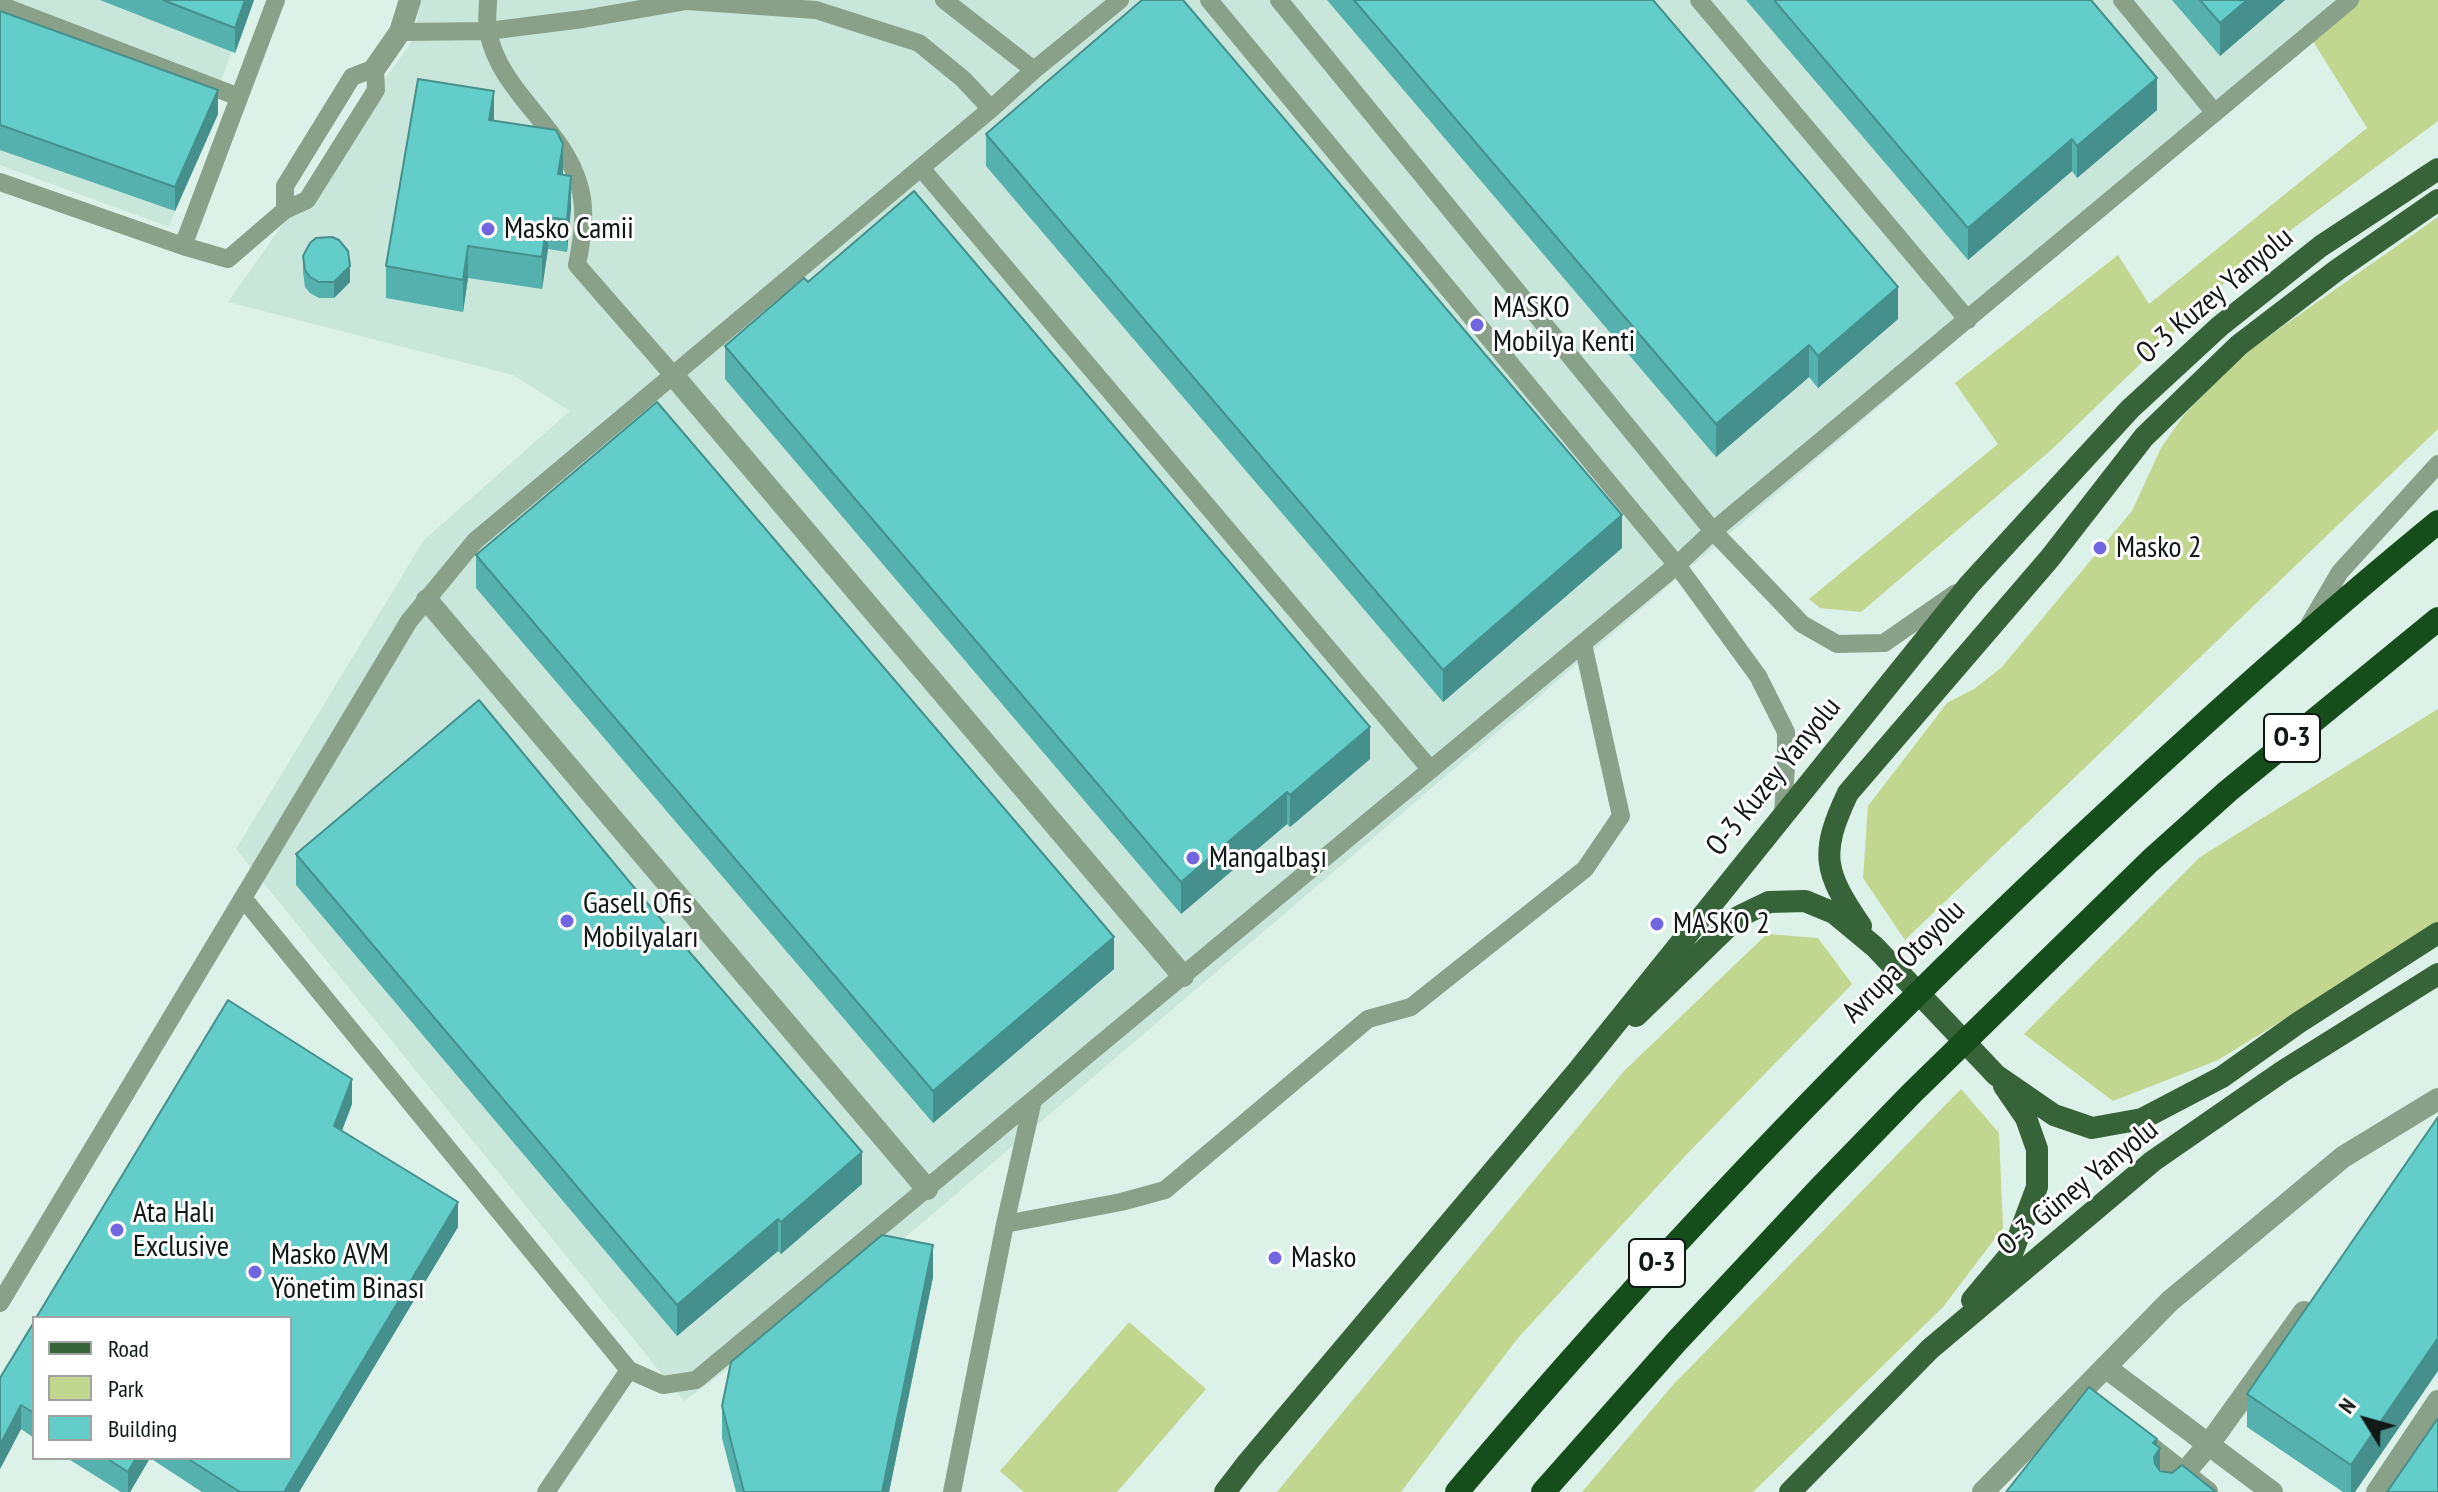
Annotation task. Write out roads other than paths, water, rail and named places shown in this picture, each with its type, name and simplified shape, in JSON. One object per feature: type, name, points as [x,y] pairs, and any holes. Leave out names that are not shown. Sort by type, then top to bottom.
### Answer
[{"type":"highway","name":"Avrupa Otoyolu","points":[[1457,1492],[1669,1251],[1867,1043],[2126,794],[2304,635],[2438,522]]},
{"type":"highway","name":"O-3","points":[[1543,1492],[1676,1342],[1911,1094],[2150,861],[2228,791],[2438,619]]},
{"type":"main road","name":"O-3 Kuzey Yanyolu","points":[[1225,1492],[1580,1068],[1969,585],[2130,409],[2220,326],[2321,246],[2438,169]]},
{"type":"main road","name":"O-3 Kuzey Yanyolu","points":[[1875,947],[1839,894],[1830,870],[1829,849],[1835,821],[1848,793],[2050,558],[2144,437],[2172,408],[2252,336],[2337,270],[2438,200]]},
{"type":"main road","points":[[1580,1068],[1738,917],[1769,902],[1805,901],[1820,907],[1834,913],[1875,947]]},
{"type":"main road","name":"O-3 Güney Yanyolu","points":[[1875,947],[1996,1075],[2054,1115],[2092,1128],[2142,1119],[2222,1077],[2298,1023],[2438,933]]},
{"type":"main road","name":"O-3 Güney Yanyolu","points":[[1790,1492],[1930,1349],[2153,1161],[2283,1071],[2438,974]]},
{"type":"main road","points":[[1930,1349],[2013,1251],[2037,1187],[2037,1149],[2026,1118],[1996,1075]]},
{"type":"street","points":[[375,68],[400,32],[410,0]]},
{"type":"street","points":[[673,375],[1183,976]]},
{"type":"street","points":[[427,600],[927,1189]]},
{"type":"street","points":[[1983,1492],[2085,1398],[2105,1367],[2170,1301],[2343,1157],[2438,1099]]},
{"type":"street","points":[[2168,1492],[2209,1444],[2319,1291]]},
{"type":"street","points":[[2105,1367],[2272,1492]]},
{"type":"street","points":[[2377,1492],[2438,1401]]},
{"type":"street","points":[[2126,1429],[2207,1492]]},
{"type":"lane","points":[[183,246],[276,0]]},
{"type":"lane","points":[[488,0],[488,31],[496,54],[511,82],[558,144],[576,174],[582,197],[583,224],[577,265],[673,375]]},
{"type":"lane","points":[[944,0],[1034,70]]},
{"type":"lane","points":[[0,1303],[409,621],[475,541],[1120,0]]},
{"type":"lane","points":[[1209,0],[1677,565],[1758,676],[1786,732],[1783,814]]},
{"type":"lane","points":[[1279,0],[1713,531],[1802,624],[1837,644],[1884,643],[1969,585]]},
{"type":"lane","points":[[1699,0],[1968,320]]},
{"type":"lane","points":[[2122,0],[2215,113]]},
{"type":"lane","points":[[243,898],[629,1370],[663,1385],[696,1380],[1583,644],[1713,531],[2350,0]]},
{"type":"lane","points":[[400,32],[488,31],[687,1],[816,10],[919,43],[963,79],[991,109]]},
{"type":"lane","points":[[0,5],[239,97]]},
{"type":"lane","points":[[0,182],[228,259],[285,210],[307,200],[376,90],[375,68],[352,77],[285,186],[285,210]]},
{"type":"lane","points":[[921,168],[1431,770]]},
{"type":"lane","points":[[2304,635],[2340,572],[2438,464]]},
{"type":"lane","points":[[1005,1224],[1121,1202],[1165,1190],[1368,1019],[1411,1007],[1585,869],[1621,816],[1583,644]]},
{"type":"lane","points":[[952,1492],[1033,1100]]},
{"type":"lane","points":[[546,1492],[629,1370]]},
{"type":"place","name":"Masko Camii","points":[[488,229]]},
{"type":"place","name":"MASKO Mobilya Kenti","points":[[1477,325]]},
{"type":"place","name":"Masko 2","points":[[2100,548]]},
{"type":"place","name":"Mangalbaşı","points":[[1193,858]]},
{"type":"place","name":"Gasell Ofis Mobilyaları","points":[[567,921]]},
{"type":"place","name":"MASKO 2","points":[[1657,924]]},
{"type":"place","name":"Ata Halı Exclusive","points":[[117,1230]]},
{"type":"place","name":"Masko","points":[[1275,1258]]},
{"type":"place","name":"Masko AVM Yönetim Binası","points":[[255,1272]]}]
